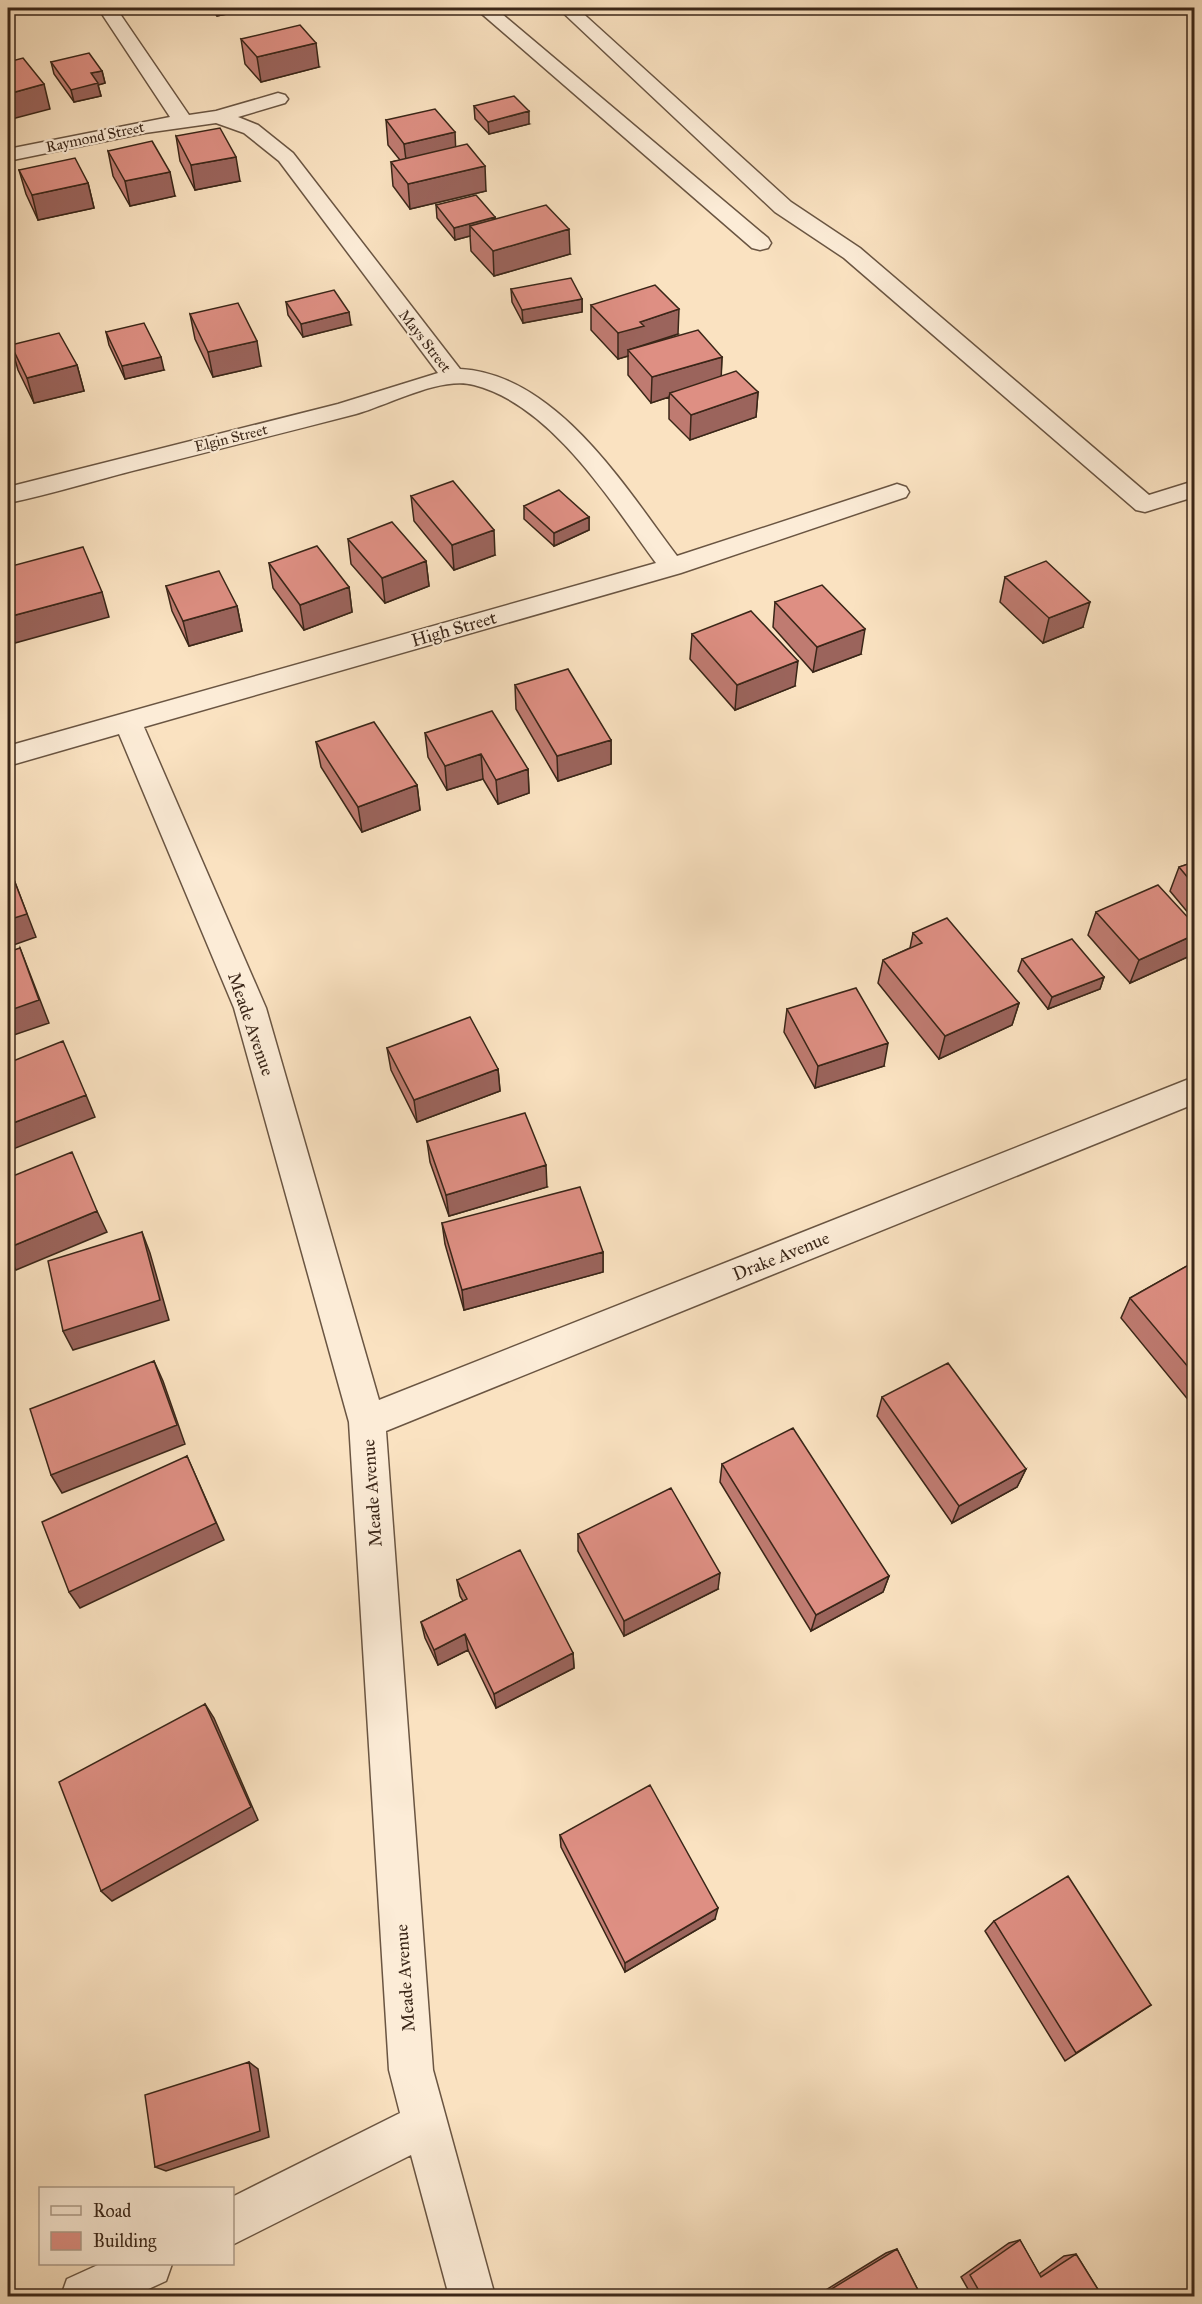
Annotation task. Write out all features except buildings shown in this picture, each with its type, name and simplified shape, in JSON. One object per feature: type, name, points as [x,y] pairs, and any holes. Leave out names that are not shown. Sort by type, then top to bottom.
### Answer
[{"type":"street","points":[[107,8],[182,120]]},
{"type":"street","points":[[484,8],[760,243]]},
{"type":"street","points":[[567,8],[783,207],[852,253],[1145,504],[1194,489]]},
{"type":"street","points":[[218,117],[278,99]]},
{"type":"street","name":"Raymond Street","points":[[8,155],[182,120],[218,117]]},
{"type":"street","name":"Mays Street","points":[[218,117],[251,129],[286,157],[378,281],[453,376],[496,384],[536,407],[578,444],[672,567]]},
{"type":"street","name":"Elgin Street","points":[[8,495],[350,408],[453,376]]},
{"type":"street","name":"High Street","points":[[8,756],[672,567],[897,492]]},
{"type":"street","name":"Meade Avenue","points":[[128,722],[250,1008],[367,1422],[411,2070],[472,2296]]},
{"type":"street","name":"Drake Avenue","points":[[367,1422],[1194,1090]]},
{"type":"street","points":[[234,2221],[425,2124]]},
{"type":"street","points":[[84,2296],[147,2265]]}]
